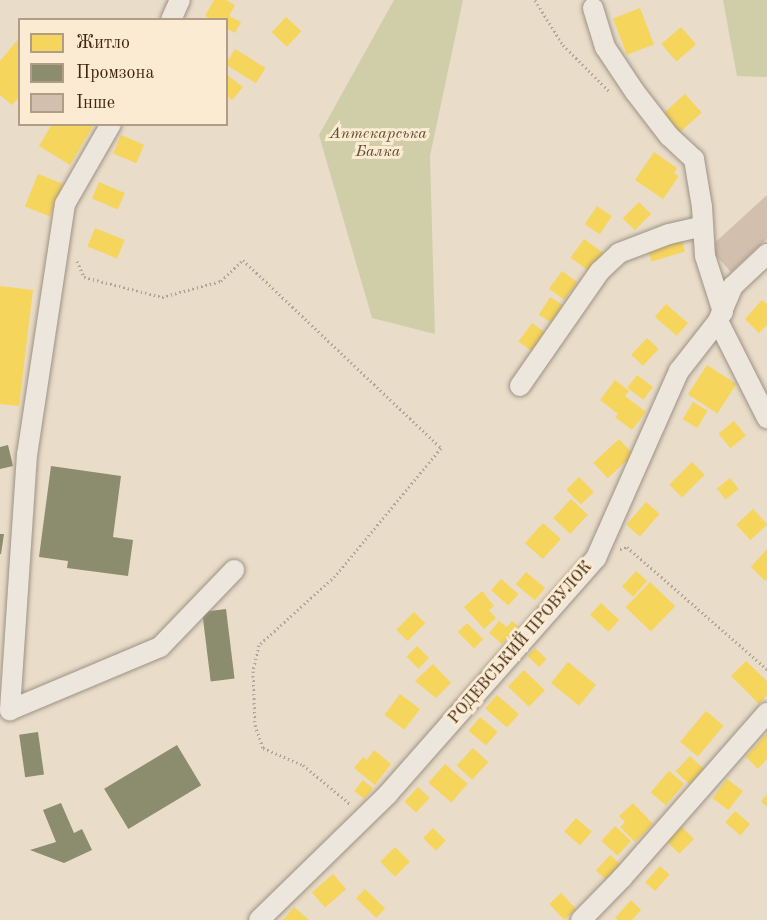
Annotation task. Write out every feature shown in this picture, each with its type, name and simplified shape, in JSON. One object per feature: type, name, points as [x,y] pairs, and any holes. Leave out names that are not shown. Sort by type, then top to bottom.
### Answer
[{"type":"street","points":[[172,18],[180,0]]},
{"type":"street","points":[[593,8],[605,47],[635,92],[669,136],[694,159],[705,256],[720,317],[767,418]]},
{"type":"street","points":[[110,126],[65,204],[27,454],[6,676],[10,710],[160,647],[234,570]]},
{"type":"street","points":[[520,386],[600,271],[619,253],[669,234],[703,226]]},
{"type":"street","name":"РОДЕВСЬКИЙ ПРОВУЛОК","points":[[259,920],[388,794],[596,558],[679,371],[720,317],[733,286],[767,254]]},
{"type":"street","points":[[582,919],[622,878],[767,713]]},
{"type":"path","points":[[535,0],[563,45],[616,97]]},
{"type":"path","points":[[75,258],[84,277],[162,297],[221,281],[243,260],[441,448],[335,576],[259,645],[253,671],[255,725],[263,748],[303,765],[365,817]]},
{"type":"path","points":[[596,558],[627,547],[767,669]]},
{"type":"green space","name":"Аптекарська Балка","points":[[394,0],[463,0],[430,156],[435,334],[372,318],[319,135]]},
{"type":"green space","points":[[723,0],[767,0],[767,77],[737,76]]},
{"type":"building: Житло","points":[[214,0],[226,0],[235,5],[229,16],[241,22],[235,33],[228,29],[228,18],[205,16]]},
{"type":"building: Житло","points":[[640,8],[654,44],[627,55],[613,18]]},
{"type":"building: Житло","points":[[286,17],[301,31],[287,47],[272,32]]},
{"type":"building: Житло","points":[[681,27],[696,44],[676,61],[661,44]]},
{"type":"building: Житло","points":[[18,39],[18,98],[12,105],[0,95],[0,61]]},
{"type":"building: Житло","points":[[235,49],[266,68],[256,83],[228,66],[228,60]]},
{"type":"building: Житло","points":[[228,76],[243,87],[232,100],[228,97]]},
{"type":"building: Житло","points":[[685,94],[702,113],[680,132],[663,113]]},
{"type":"building: Житло","points":[[51,126],[93,126],[70,165],[39,146]]},
{"type":"building: Житло","points":[[121,135],[144,145],[136,163],[113,153]]},
{"type":"building: Житло","points":[[654,152],[677,168],[674,173],[679,176],[663,199],[635,180]]},
{"type":"building: Житло","points":[[38,174],[63,184],[50,217],[25,206]]},
{"type":"building: Житло","points":[[99,182],[125,193],[118,210],[92,199]]},
{"type":"building: Житло","points":[[639,202],[651,214],[635,230],[623,218]]},
{"type":"building: Житло","points":[[597,206],[612,216],[600,234],[585,224]]},
{"type":"building: Житло","points":[[95,228],[125,240],[117,259],[88,247]]},
{"type":"building: Житло","points":[[681,238],[685,251],[652,262],[648,248]]},
{"type":"building: Житло","points":[[584,239],[605,254],[592,273],[570,258]]},
{"type":"building: Житло","points":[[562,271],[577,282],[564,300],[549,289]]},
{"type":"building: Житло","points":[[0,286],[33,290],[19,406],[0,404]]},
{"type":"building: Житло","points":[[550,297],[563,305],[552,323],[539,315]]},
{"type":"building: Житло","points":[[762,300],[767,304],[767,325],[759,333],[745,319]]},
{"type":"building: Житло","points":[[666,304],[688,323],[677,336],[655,317]]},
{"type":"building: Житло","points":[[532,323],[547,334],[534,353],[518,342]]},
{"type":"building: Житло","points":[[647,338],[659,349],[643,366],[631,355]]},
{"type":"building: Житло","points":[[707,365],[736,384],[717,413],[688,394]]},
{"type":"building: Житло","points":[[637,375],[653,387],[643,400],[627,388]]},
{"type":"building: Житло","points":[[615,380],[629,391],[625,396],[646,412],[632,430],[615,417],[618,414],[600,400]]},
{"type":"building: Житло","points":[[693,402],[708,411],[697,428],[683,419]]},
{"type":"building: Житло","points":[[734,421],[746,436],[730,448],[718,434]]},
{"type":"building: Житло","points":[[619,439],[633,454],[608,478],[593,463]]},
{"type":"building: Житло","points":[[692,462],[705,475],[682,497],[669,485]]},
{"type":"building: Житло","points":[[579,477],[594,492],[581,505],[566,490]]},
{"type":"building: Житло","points":[[730,478],[739,489],[726,500],[717,489]]},
{"type":"building: Житло","points":[[571,499],[588,515],[570,534],[553,518]]},
{"type":"building: Житло","points":[[646,502],[660,514],[640,536],[626,525]]},
{"type":"building: Житло","points":[[753,509],[767,525],[751,540],[736,525]]},
{"type":"building: Житло","points":[[543,523],[561,539],[543,559],[525,543]]},
{"type":"building: Житло","points":[[767,549],[767,578],[765,581],[751,567]]},
{"type":"building: Житло","points":[[636,571],[647,581],[633,597],[622,587]]},
{"type":"building: Житло","points":[[526,572],[545,588],[535,600],[516,584]]},
{"type":"building: Житло","points":[[501,579],[518,594],[509,605],[491,590]]},
{"type":"building: Житло","points":[[650,582],[675,606],[651,631],[626,607]]},
{"type":"building: Житло","points":[[482,591],[494,606],[489,610],[496,618],[484,629],[464,607]]},
{"type":"building: Житло","points":[[601,603],[619,620],[608,632],[590,615]]},
{"type":"building: Житло","points":[[414,612],[425,623],[408,641],[396,630]]},
{"type":"building: Житло","points":[[499,621],[507,627],[512,621],[518,626],[502,644],[489,633]]},
{"type":"building: Житло","points":[[467,623],[483,639],[474,648],[458,632]]},
{"type":"building: Житло","points":[[417,646],[429,658],[418,669],[406,657]]},
{"type":"building: Житло","points":[[535,648],[547,659],[539,667],[527,656]]},
{"type":"building: Житло","points":[[746,661],[767,681],[767,695],[759,704],[731,676]]},
{"type":"building: Житло","points":[[568,662],[596,685],[579,706],[551,683]]},
{"type":"building: Житло","points":[[433,664],[451,683],[436,698],[415,681]]},
{"type":"building: Житло","points":[[524,670],[545,690],[529,707],[508,687]]},
{"type":"building: Житло","points":[[400,694],[420,709],[404,730],[384,715]]},
{"type":"building: Житло","points":[[497,695],[519,714],[507,728],[485,709]]},
{"type":"building: Житло","points":[[706,711],[724,726],[698,756],[680,742]]},
{"type":"building: Житло","points":[[480,717],[498,732],[486,746],[468,731]]},
{"type":"building: Житло","points":[[767,733],[767,759],[758,769],[746,757]]},
{"type":"building: Житло","points":[[473,748],[488,762],[472,780],[457,766]]},
{"type":"building: Житло","points":[[374,750],[391,764],[375,785],[354,768],[363,757],[367,760]]},
{"type":"building: Житло","points":[[690,756],[704,769],[690,784],[676,771]]},
{"type":"building: Житло","points":[[445,764],[468,784],[451,803],[429,783]]},
{"type":"building: Житло","points":[[669,771],[684,784],[666,805],[651,792]]},
{"type":"building: Житло","points":[[727,779],[743,791],[729,810],[713,798]]},
{"type":"building: Житло","points":[[363,780],[373,788],[364,799],[354,791]]},
{"type":"building: Житло","points":[[418,787],[430,798],[416,813],[404,802]]},
{"type":"building: Житло","points":[[767,794],[767,807],[761,801]]},
{"type":"building: Житло","points":[[633,803],[653,824],[635,842],[620,827],[625,822],[619,816]]},
{"type":"building: Житло","points":[[735,811],[750,824],[740,835],[725,822]]},
{"type":"building: Житло","points":[[576,818],[592,832],[580,845],[564,832]]},
{"type":"building: Житло","points":[[615,826],[631,841],[617,856],[601,841]]},
{"type":"building: Житло","points":[[682,827],[694,839],[679,854],[667,842]]},
{"type":"building: Житло","points":[[433,828],[446,841],[436,851],[423,838]]},
{"type":"building: Житло","points":[[395,847],[410,862],[395,877],[380,862]]},
{"type":"building: Житло","points":[[610,855],[620,864],[606,879],[596,871]]},
{"type":"building: Житло","points":[[660,866],[670,875],[655,891],[645,882]]},
{"type":"building: Житло","points":[[333,874],[346,889],[325,907],[312,892]]},
{"type":"building: Житло","points":[[365,889],[385,908],[376,918],[356,898]]},
{"type":"building: Житло","points":[[561,893],[576,909],[564,920],[549,904]]},
{"type":"building: Житло","points":[[631,900],[641,910],[632,920],[615,918]]},
{"type":"building: Житло","points":[[294,907],[309,920],[283,920]]},
{"type":"building: Промзона","points":[[8,445],[13,466],[0,469],[0,447]]},
{"type":"building: Промзона","points":[[51,466],[121,476],[113,537],[133,540],[128,576],[67,568],[68,561],[39,557]]},
{"type":"building: Промзона","points":[[0,534],[4,534],[1,554],[0,554]]},
{"type":"building: Промзона","points":[[226,609],[235,678],[211,681],[202,612]]},
{"type":"building: Промзона","points":[[38,732],[44,775],[25,777],[19,735]]},
{"type":"building: Промзона","points":[[177,745],[201,785],[128,829],[104,789]]},
{"type":"building: Промзона","points":[[61,803],[74,833],[82,829],[92,850],[64,863],[30,850],[56,842],[43,810]]},
{"type":"building: Інше","points":[[767,195],[767,239],[731,272],[709,248]]}]
